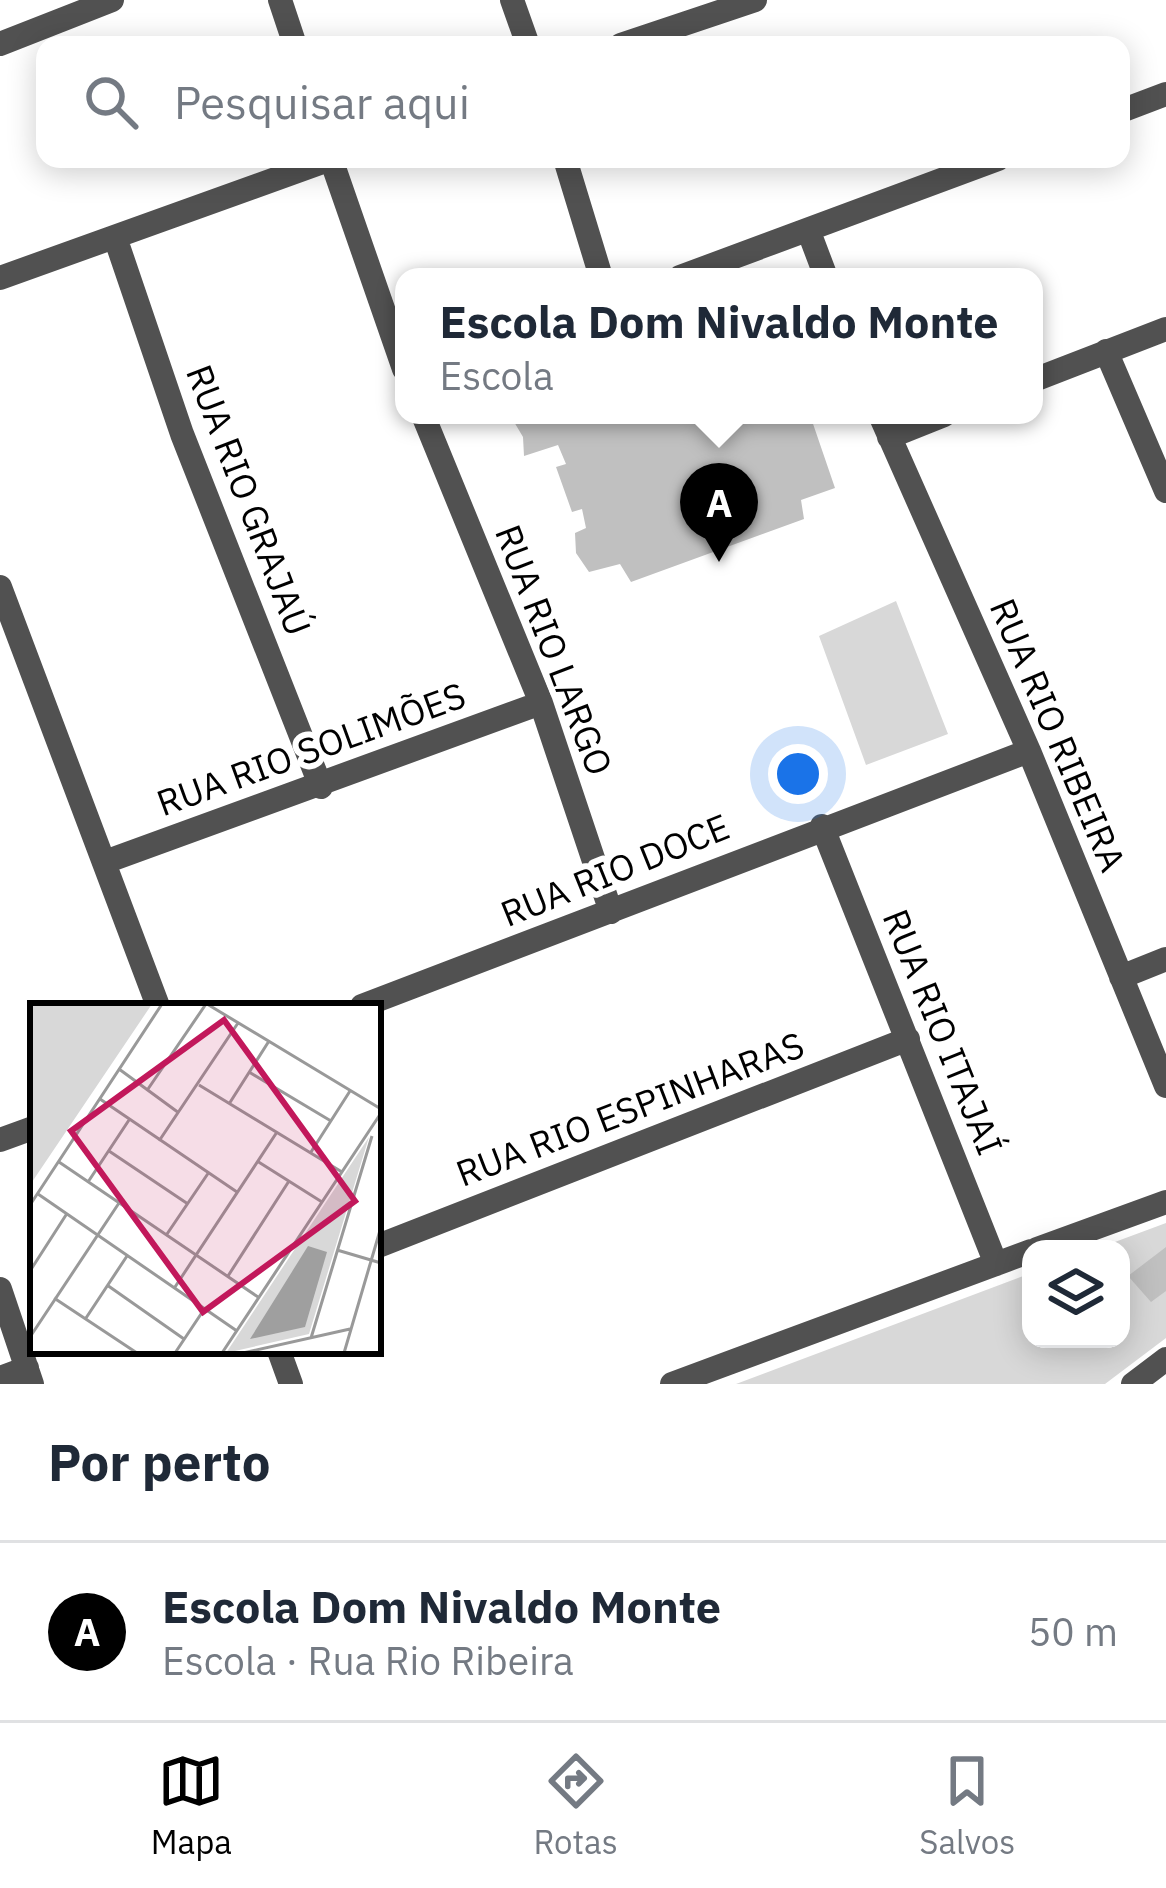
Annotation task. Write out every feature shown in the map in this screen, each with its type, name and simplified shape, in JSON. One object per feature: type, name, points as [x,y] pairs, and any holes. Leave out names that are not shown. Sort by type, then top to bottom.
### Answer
[{"type":"street","points":[[0,44],[112,0]]},
{"type":"street","points":[[280,0],[292,36]]},
{"type":"street","points":[[512,0],[526,36]]},
{"type":"street","points":[[648,36],[755,0]]},
{"type":"street","points":[[1130,108],[1166,94]]},
{"type":"street","points":[[0,278],[306,168]]},
{"type":"street","points":[[334,168],[395,343]]},
{"type":"street","points":[[568,168],[598,268]]},
{"type":"street","points":[[706,268],[975,168]]},
{"type":"street","points":[[809,232],[823,268]]},
{"type":"street","name":"RUA RIO GRAJAÚ","points":[[115,238],[182,434],[321,787]]},
{"type":"street","points":[[1043,376],[1166,329]]},
{"type":"street","points":[[1106,352],[1166,490]]},
{"type":"street","name":"RUA RIO LARGO","points":[[427,424],[541,703],[611,912]]},
{"type":"street","name":"RUA RIO RIBEIRA","points":[[884,426],[1029,751],[1166,1086]]},
{"type":"street","points":[[0,586],[157,1003]]},
{"type":"street","name":"RUA RIO SOLIMÕES","points":[[105,862],[541,703]]},
{"type":"street","name":"RUA RIO DOCE","points":[[370,1003],[822,826],[1029,751]]},
{"type":"street","name":"RUA RIO ITAJAÍ","points":[[822,826],[996,1264]]},
{"type":"street","points":[[1120,977],[1166,959]]},
{"type":"street","name":"RUA RIO ESPINHARAS","points":[[381,1245],[908,1039]]},
{"type":"street","points":[[0,1140],[30,1129]]},
{"type":"street","points":[[1062,1240],[1166,1202]]},
{"type":"street","points":[[672,1384],[1022,1254]]},
{"type":"street","points":[[0,1289],[29,1376],[0,1378]]},
{"type":"street","points":[[280,1354],[291,1384]]},
{"type":"street","points":[[1132,1384],[1166,1359]]},
{"type":"shaded area","points":[[896,601],[948,734],[866,765],[819,636]]},
{"type":"shaded area","points":[[1166,1223],[1166,1338],[1105,1384],[736,1384],[1022,1276],[1022,1348],[1130,1348],[1130,1240],[1120,1240]]},
{"type":"building","points":[[515,424],[813,424],[835,488],[801,500],[804,519],[631,582],[620,564],[589,572],[576,553],[575,533],[586,528],[582,509],[572,512],[556,467],[566,464],[558,445],[524,456],[523,437]]},
{"type":"building","points":[[1166,1247],[1166,1291],[1151,1302],[1130,1274]]},
{"type":"place","name":"Escola Dom Nivaldo Monte","points":[[719,562]]}]
